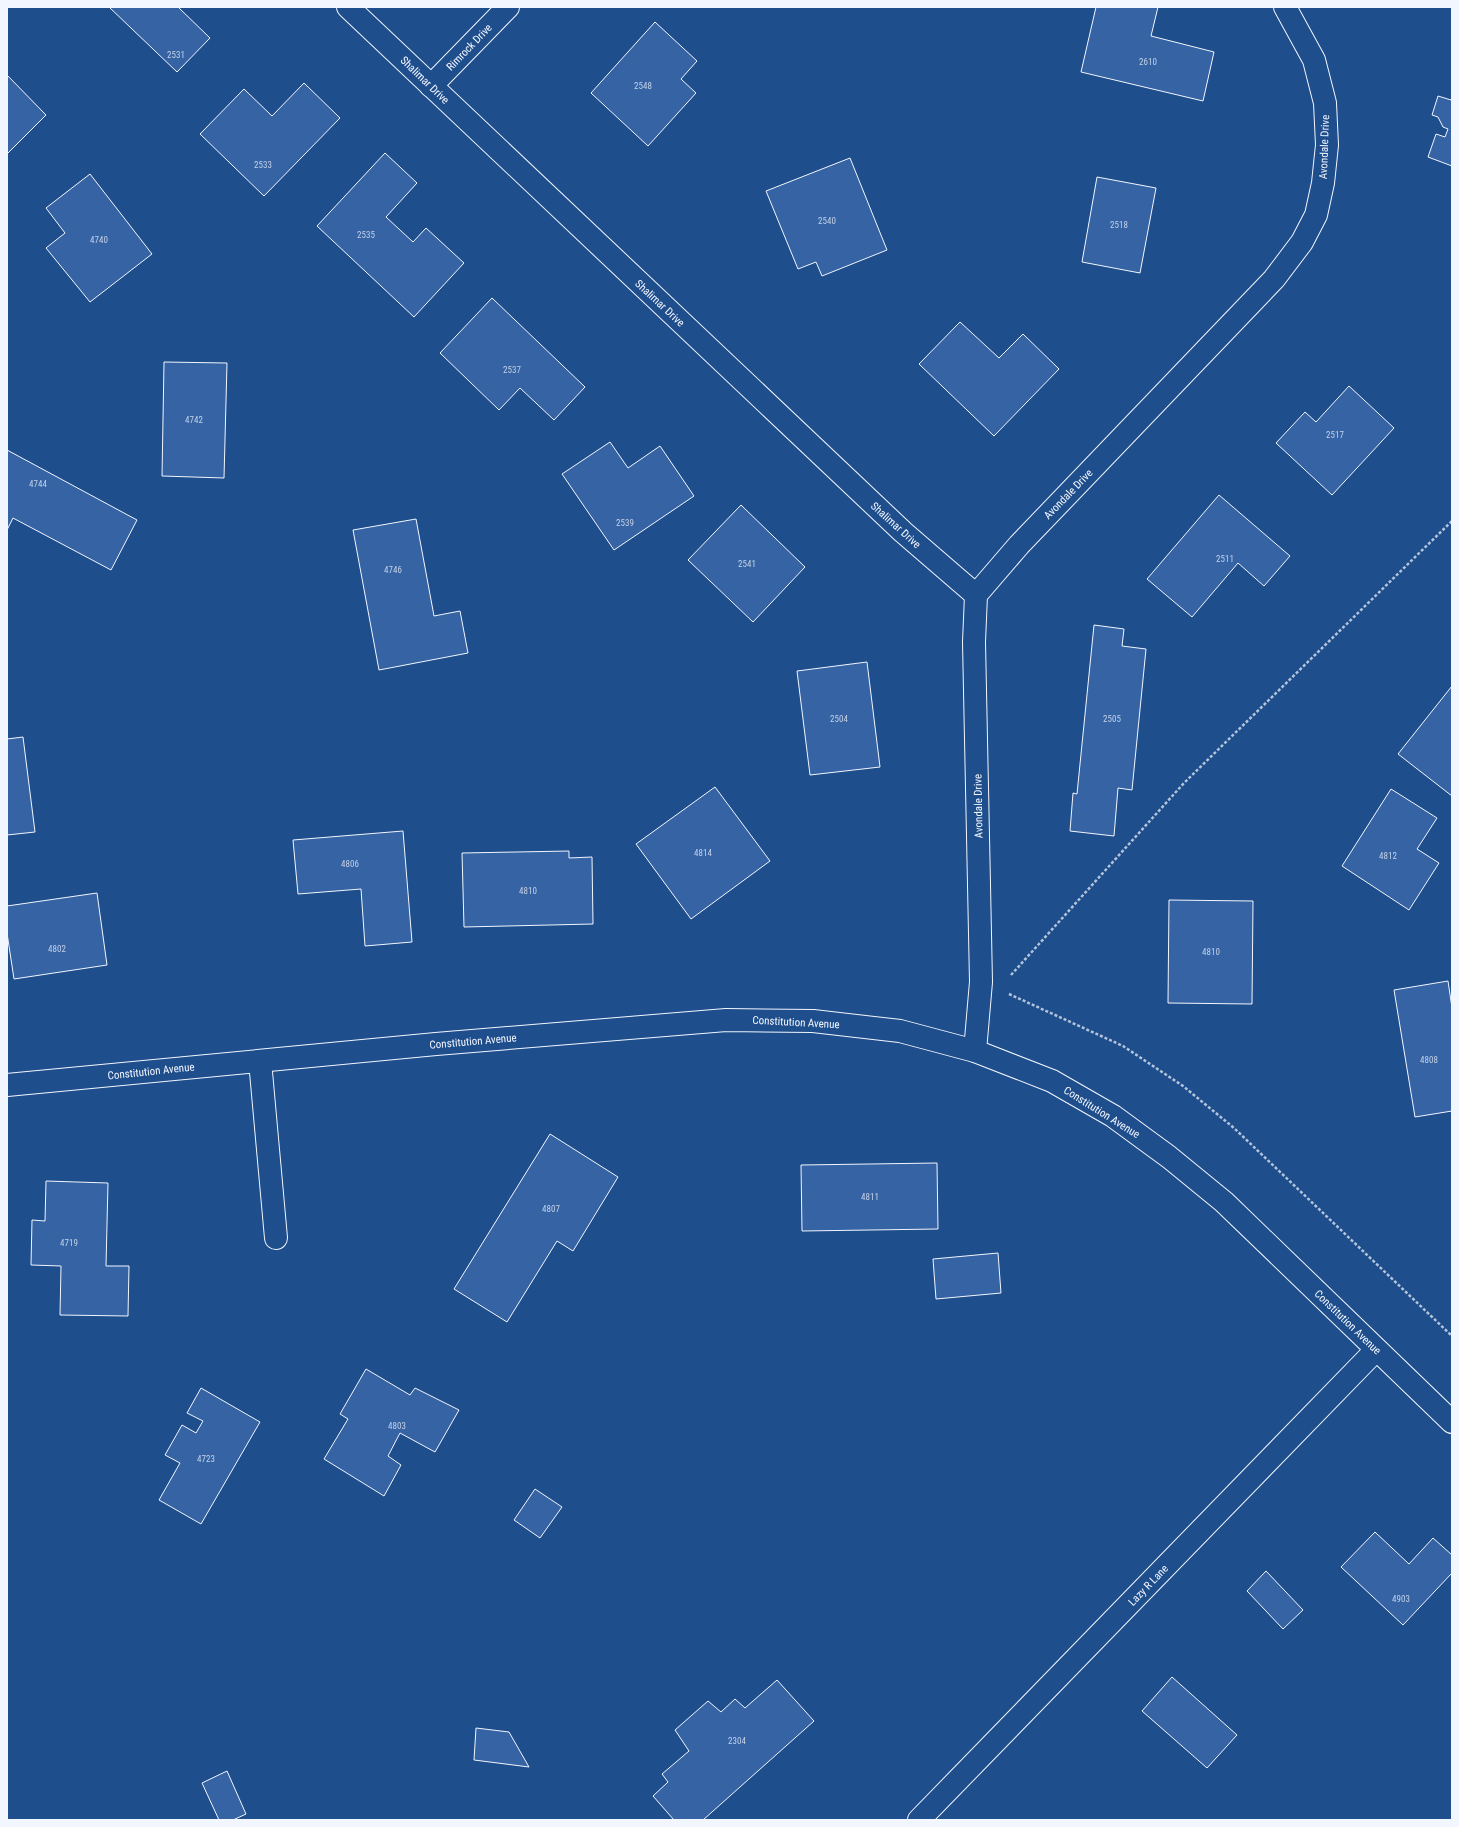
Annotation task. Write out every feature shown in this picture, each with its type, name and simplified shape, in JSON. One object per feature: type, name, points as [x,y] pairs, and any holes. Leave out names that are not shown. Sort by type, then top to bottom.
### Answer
[{"type":"street","name":"Shalimar Drive","points":[[348,7],[902,532],[976,595]]},
{"type":"street","name":"Rimrock Drive","points":[[431,86],[508,7]]},
{"type":"street","name":"Avondale Drive","points":[[975,1051],[990,985],[974,642],[976,595],[1019,545],[1274,279],[1302,242],[1316,215],[1323,183],[1326,145],[1325,103],[1314,60],[1285,7]]},
{"type":"street","name":"Constitution Avenue","points":[[7,1085],[726,1020],[813,1021],[900,1031],[975,1051],[1052,1081],[1113,1116],[1169,1157],[1224,1202],[1452,1422]]},
{"type":"street","points":[[260,1061],[276,1238]]},
{"type":"street","name":"Lazy R Lane","points":[[919,1820],[1376,1350]]},
{"type":"path","points":[[1452,521],[1184,783],[990,985],[1123,1046],[1183,1086],[1240,1134],[1452,1336]]},
{"type":"building","points":[[109,7],[178,7],[210,38],[177,72]]},
{"type":"building","points":[[1096,7],[1158,7],[1151,36],[1214,52],[1203,101],[1081,72]]},
{"type":"building","points":[[655,22],[697,61],[681,79],[696,93],[648,146],[591,93]]},
{"type":"building","points":[[7,75],[46,115],[7,154]]},
{"type":"building","points":[[304,83],[340,118],[264,196],[200,134],[244,89],[272,116]]},
{"type":"building","points":[[1438,96],[1451,100],[1452,97],[1452,166],[1428,157],[1436,134],[1445,137],[1448,129],[1443,127],[1438,117],[1432,115]]},
{"type":"building","points":[[385,153],[417,183],[386,217],[413,242],[426,228],[464,263],[414,317],[317,226]]},
{"type":"building","points":[[850,158],[887,250],[822,276],[816,262],[798,269],[766,191]]},
{"type":"building","points":[[90,174],[152,254],[90,302],[46,248],[65,233],[46,208]]},
{"type":"building","points":[[1097,177],[1156,188],[1140,273],[1082,262]]},
{"type":"building","points":[[492,298],[585,387],[554,420],[520,388],[499,410],[440,353]]},
{"type":"building","points":[[960,322],[999,358],[1023,334],[1059,369],[994,436],[919,364]]},
{"type":"building","points":[[164,362],[227,363],[224,478],[162,476]]},
{"type":"building","points":[[1349,386],[1394,428],[1332,495],[1276,443],[1305,412],[1316,422]]},
{"type":"building","points":[[610,442],[628,468],[660,446],[694,496],[614,550],[562,474]]},
{"type":"building","points":[[7,450],[137,520],[111,570],[13,518],[7,530]]},
{"type":"building","points":[[1219,495],[1290,556],[1264,586],[1238,563],[1192,617],[1147,579]]},
{"type":"building","points":[[741,505],[805,567],[753,622],[688,560]]},
{"type":"building","points":[[416,519],[434,616],[460,611],[468,653],[379,670],[353,530]]},
{"type":"building","points":[[1094,625],[1124,629],[1122,646],[1146,649],[1132,790],[1118,788],[1114,836],[1070,831],[1073,793],[1077,794]]},
{"type":"building","points":[[867,662],[880,767],[810,775],[797,671]]},
{"type":"building","points":[[1452,686],[1452,796],[1398,754]]},
{"type":"building","points":[[23,737],[35,832],[7,835],[7,739]]},
{"type":"building","points":[[715,787],[770,861],[691,919],[636,844]]},
{"type":"building","points":[[1391,789],[1437,818],[1417,849],[1439,863],[1409,910],[1342,866]]},
{"type":"building","points":[[403,831],[412,942],[365,946],[361,889],[298,894],[293,840]]},
{"type":"building","points":[[569,851],[569,858],[592,857],[593,924],[464,927],[462,853]]},
{"type":"building","points":[[97,893],[107,965],[14,979],[7,933],[7,906]]},
{"type":"building","points":[[1169,900],[1253,901],[1252,1004],[1168,1003]]},
{"type":"building","points":[[1448,981],[1452,1008],[1452,1111],[1415,1117],[1394,990]]},
{"type":"building","points":[[550,1134],[618,1177],[573,1251],[557,1241],[507,1322],[454,1289]]},
{"type":"building","points":[[937,1163],[938,1229],[802,1231],[801,1165]]},
{"type":"building","points":[[46,1181],[108,1183],[106,1266],[129,1266],[128,1316],[60,1315],[61,1266],[31,1265],[32,1220],[45,1221]]},
{"type":"building","points":[[998,1253],[1001,1293],[936,1299],[933,1259]]},
{"type":"building","points":[[366,1369],[410,1395],[415,1388],[459,1410],[435,1452],[400,1433],[388,1456],[401,1465],[384,1496],[324,1459],[348,1419],[340,1414]]},
{"type":"building","points":[[201,1388],[260,1422],[201,1524],[159,1500],[180,1463],[165,1455],[182,1425],[196,1433],[203,1421],[187,1413]]},
{"type":"building","points":[[535,1489],[562,1507],[540,1538],[514,1520]]},
{"type":"building","points":[[1375,1532],[1409,1564],[1433,1538],[1452,1555],[1452,1573],[1403,1625],[1341,1567]]},
{"type":"building","points":[[1266,1571],[1303,1610],[1283,1629],[1247,1591]]},
{"type":"building","points":[[1172,1677],[1237,1735],[1207,1768],[1142,1711]]},
{"type":"building","points":[[777,1680],[814,1721],[703,1820],[674,1820],[653,1796],[668,1782],[662,1774],[689,1751],[675,1730],[708,1701],[721,1712],[735,1699],[745,1708]]},
{"type":"building","points":[[476,1728],[509,1732],[529,1767],[474,1760]]},
{"type":"building","points":[[227,1771],[246,1814],[233,1820],[219,1820],[202,1783]]}]
